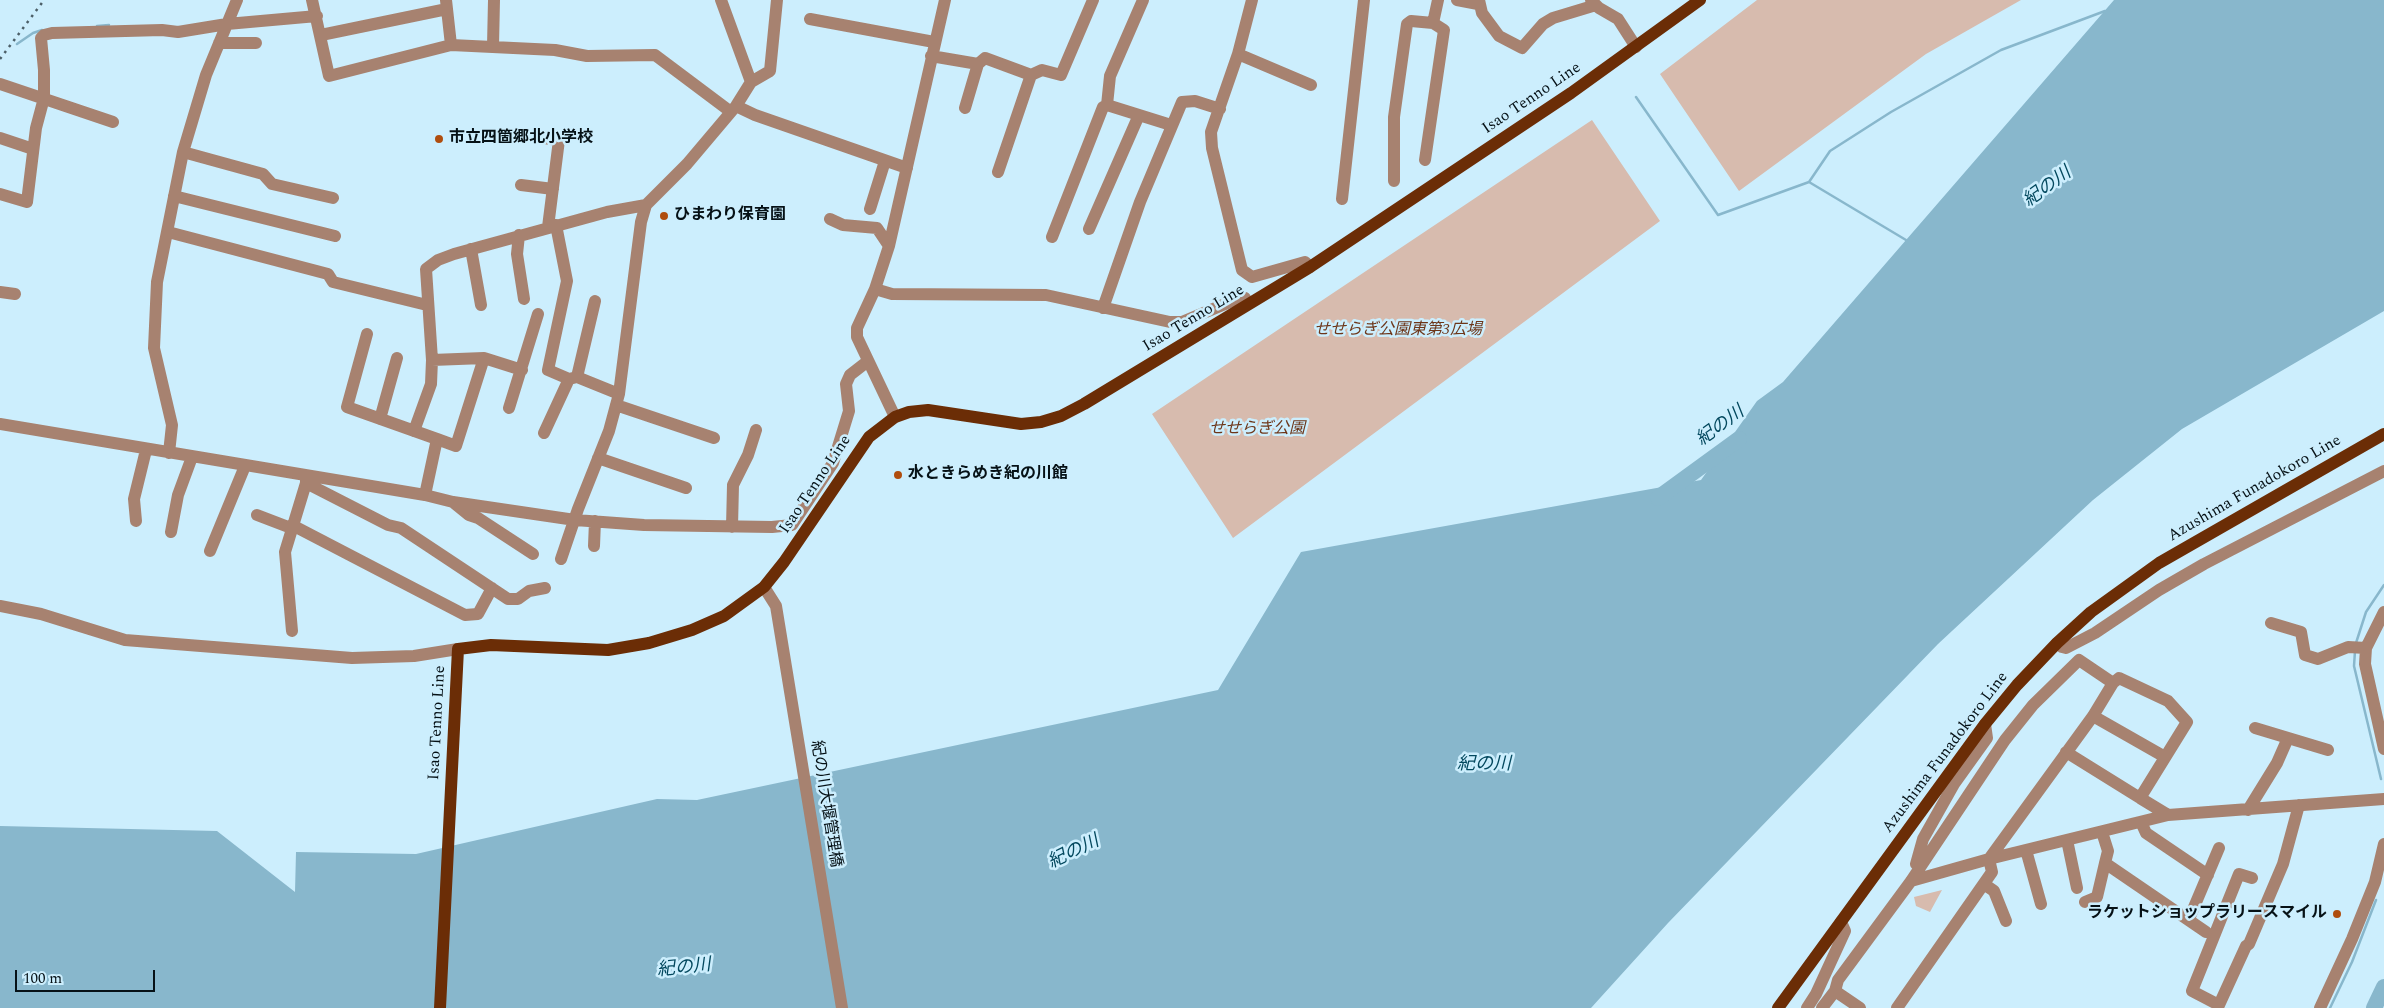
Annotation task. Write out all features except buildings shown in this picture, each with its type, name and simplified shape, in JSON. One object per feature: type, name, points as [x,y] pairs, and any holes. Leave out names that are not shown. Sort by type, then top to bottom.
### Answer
[{"type":"main road","name":"Isao Tenno Line","points":[[440,1008],[458,649],[491,645],[586,651],[629,647],[692,630],[724,616],[764,587],[784,562],[869,437],[895,417],[910,412],[928,410],[1021,424],[1041,422],[1062,416],[1310,267],[1571,93],[1700,0]]},
{"type":"main road","name":"Azushima Funadokoro Line","points":[[1778,1008],[1985,724],[2016,685],[2057,643],[2098,607],[2158,563],[2384,434]]},
{"type":"street","points":[[169,454],[172,425],[154,348],[153,324],[158,294],[156,282],[168,232],[183,152],[206,75],[237,0]]},
{"type":"street","points":[[327,0],[313,1],[329,76],[451,45],[555,50],[587,56],[655,54],[734,109],[907,168]]},
{"type":"street","points":[[493,46],[494,0]]},
{"type":"street","points":[[721,0],[751,82]]},
{"type":"street","points":[[561,559],[618,399],[641,222],[646,205],[687,164],[734,109],[751,82],[770,71],[777,0]]},
{"type":"street","points":[[895,417],[856,337],[857,328],[875,289],[889,246],[945,0]]},
{"type":"street","points":[[965,108],[978,64],[984,58],[1031,75],[1042,70],[1061,75],[1093,0]]},
{"type":"street","points":[[1108,104],[1110,76],[1142,0]]},
{"type":"street","points":[[1252,0],[1238,54],[1212,132],[1212,148],[1242,270],[1252,277],[1305,262],[1310,267]]},
{"type":"street","points":[[1342,199],[1364,0]]},
{"type":"street","points":[[1433,23],[1438,0]]},
{"type":"street","points":[[1457,0],[1478,2],[1482,13],[1499,36],[1522,48],[1543,24],[1593,2],[1618,19],[1636,47]]},
{"type":"street","points":[[321,35],[447,4],[451,45]]},
{"type":"street","points":[[0,194],[28,202],[36,128],[44,98],[41,38],[44,36],[52,33],[144,30],[178,32],[227,24],[316,16]]},
{"type":"street","points":[[810,20],[934,42]]},
{"type":"street","points":[[1394,181],[1394,117],[1407,24],[1411,21],[1433,23],[1444,30],[1425,160]]},
{"type":"street","points":[[219,44],[256,43]]},
{"type":"street","points":[[1238,54],[1311,85]]},
{"type":"street","points":[[931,56],[978,64]]},
{"type":"street","points":[[998,172],[1031,75]]},
{"type":"street","points":[[0,84],[113,122]]},
{"type":"street","points":[[1103,308],[1140,202],[1182,102],[1195,101],[1220,109]]},
{"type":"street","points":[[1108,104],[1171,125]]},
{"type":"street","points":[[1052,237],[1103,107],[1108,104]]},
{"type":"street","points":[[1089,228],[1139,115]]},
{"type":"street","points":[[528,136],[559,140],[553,189],[552,226],[567,281],[548,370],[573,378],[618,399],[714,438]]},
{"type":"street","points":[[0,138],[33,149]]},
{"type":"street","points":[[183,152],[263,174],[272,184],[333,198]]},
{"type":"street","points":[[870,209],[885,161]]},
{"type":"street","points":[[521,185],[553,189]]},
{"type":"street","points":[[174,196],[335,236]]},
{"type":"street","points":[[414,431],[431,384],[432,360],[426,269],[438,260],[519,235],[607,212],[646,205]]},
{"type":"street","points":[[830,220],[843,224],[877,228],[889,246]]},
{"type":"street","points":[[168,232],[328,274],[333,282],[427,305]]},
{"type":"street","points":[[519,235],[517,254],[524,299]]},
{"type":"street","points":[[471,249],[481,305]]},
{"type":"street","points":[[875,289],[892,294],[1046,295],[1170,322],[1182,322],[1245,298]]},
{"type":"street","points":[[0,292],[15,294]]},
{"type":"street","points":[[544,433],[573,378],[595,301]]},
{"type":"street","points":[[509,408],[538,314]]},
{"type":"street","points":[[367,334],[347,406],[456,446],[484,358]]},
{"type":"street","points":[[380,419],[397,358]]},
{"type":"street","points":[[432,360],[484,358],[522,370]]},
{"type":"street","points":[[0,424],[245,466],[306,479],[425,495],[453,502],[575,520],[732,527],[792,525],[833,462],[849,411],[846,384],[850,375],[868,361]]},
{"type":"street","points":[[732,527],[733,485],[748,456],[756,430]]},
{"type":"street","points":[[425,495],[437,439]]},
{"type":"street","points":[[136,521],[134,499],[146,450]]},
{"type":"street","points":[[171,532],[178,495],[192,457]]},
{"type":"street","points":[[598,458],[686,488]]},
{"type":"street","points":[[210,551],[245,466]]},
{"type":"street","points":[[2057,643],[2062,648],[2066,648],[2096,633],[2159,590],[2204,564],[2384,471]]},
{"type":"street","points":[[292,631],[285,552],[306,479]]},
{"type":"street","points":[[306,479],[388,525],[401,528],[508,599],[518,599],[529,591],[545,588]]},
{"type":"street","points":[[453,502],[469,515],[478,518],[533,554]]},
{"type":"street","points":[[257,515],[291,527],[465,615],[478,614],[492,588]]},
{"type":"street","points":[[594,546],[595,521]]},
{"type":"street","name":"紀の川大堰管理橋","points":[[764,587],[776,606],[842,1008]]},
{"type":"street","points":[[0,606],[41,614],[125,640],[352,658],[414,656],[458,649]]},
{"type":"street","points":[[2271,622],[2300,632],[2305,656],[2318,659],[2359,648],[2384,612]]},
{"type":"street","points":[[2359,648],[2384,749]]},
{"type":"street","points":[[1822,1008],[1835,991],[1838,980],[1910,881],[1999,748],[2033,705],[2079,660],[2113,683]]},
{"type":"street","points":[[1897,1008],[1992,872],[1989,859],[2093,716],[2113,683],[2119,678],[2168,701],[2187,722],[2140,798]]},
{"type":"street","points":[[2093,716],[2165,757]]},
{"type":"street","points":[[1910,881],[1924,840],[1954,784],[1987,738],[1985,724]]},
{"type":"street","points":[[2255,728],[2328,750]]},
{"type":"street","points":[[2248,810],[2278,763],[2288,738]]},
{"type":"street","points":[[2066,752],[2168,815]]},
{"type":"street","points":[[1910,881],[1989,859],[2168,815],[2384,799]]},
{"type":"street","points":[[2252,878],[2239,874],[2192,991],[2219,1005],[2246,946],[2249,944],[2284,864],[2299,805]]},
{"type":"street","points":[[2141,822],[2146,833],[2208,875]]},
{"type":"street","points":[[2086,902],[2097,896],[2108,851],[2102,832]]},
{"type":"street","points":[[2067,840],[2078,888]]},
{"type":"street","points":[[2320,1008],[2352,939],[2375,882],[2384,844]]},
{"type":"street","points":[[2189,920],[2219,848]]},
{"type":"street","points":[[2026,850],[2040,904]]},
{"type":"street","points":[[2105,863],[2206,932]]},
{"type":"street","points":[[1984,884],[1994,891],[2006,921]]},
{"type":"street","points":[[1807,1008],[1816,994],[1845,931],[1841,922]]},
{"type":"street","points":[[1835,991],[1860,1008]]},
{"type":"green space","points":[[1757,0],[2021,0],[1926,54],[1739,191],[1660,74]]},
{"type":"green space","name":"せせらぎ公園","points":[[1592,120],[1660,221],[1233,538],[1152,414]]},
{"type":"green space","points":[[1942,890],[1930,912],[1916,906],[1914,897]]},
{"type":"water","name":"紀の川","points":[[2114,0],[2384,0],[2384,311],[2182,429],[2093,500],[1938,644],[1668,923],[1591,1008],[0,1008],[0,826],[217,831],[295,892],[296,852],[416,854],[657,799],[697,800],[1218,690],[1301,552],[1701,480],[1757,401],[1783,382]]},
{"type":"waterway","points":[[1636,97],[1718,215],[1809,182],[1830,151],[1891,112],[2001,50],[2105,11]]},
{"type":"waterway","points":[[97,26],[109,25]]},
{"type":"waterway","points":[[17,44],[33,33],[42,30]]},
{"type":"waterway","points":[[1809,182],[1906,240]]},
{"type":"waterway","name":"紀の川","points":[[1658,498],[1739,439]]},
{"type":"waterway","points":[[2356,643],[2366,612],[2384,585]]},
{"type":"waterway","points":[[2355,651],[2354,666],[2381,779]]},
{"type":"waterway","points":[[2330,1008],[2352,962],[2376,900]]},
{"type":"waterway","points":[[2374,1008],[2384,987]]},
{"type":"railway","points":[[0,59],[44,0]]},
{"type":"place","name":"市立四箇郷北小学校","points":[[439,139]]},
{"type":"place","name":"ひまわり保育園","points":[[664,216]]},
{"type":"place","name":"水ときらめき紀の川館","points":[[898,475]]},
{"type":"place","name":"ラケットショップラリースマイル","points":[[2337,914]]},
{"type":"park label","name":"せせらぎ公園東第3広場","points":[[1398,331]]}]
